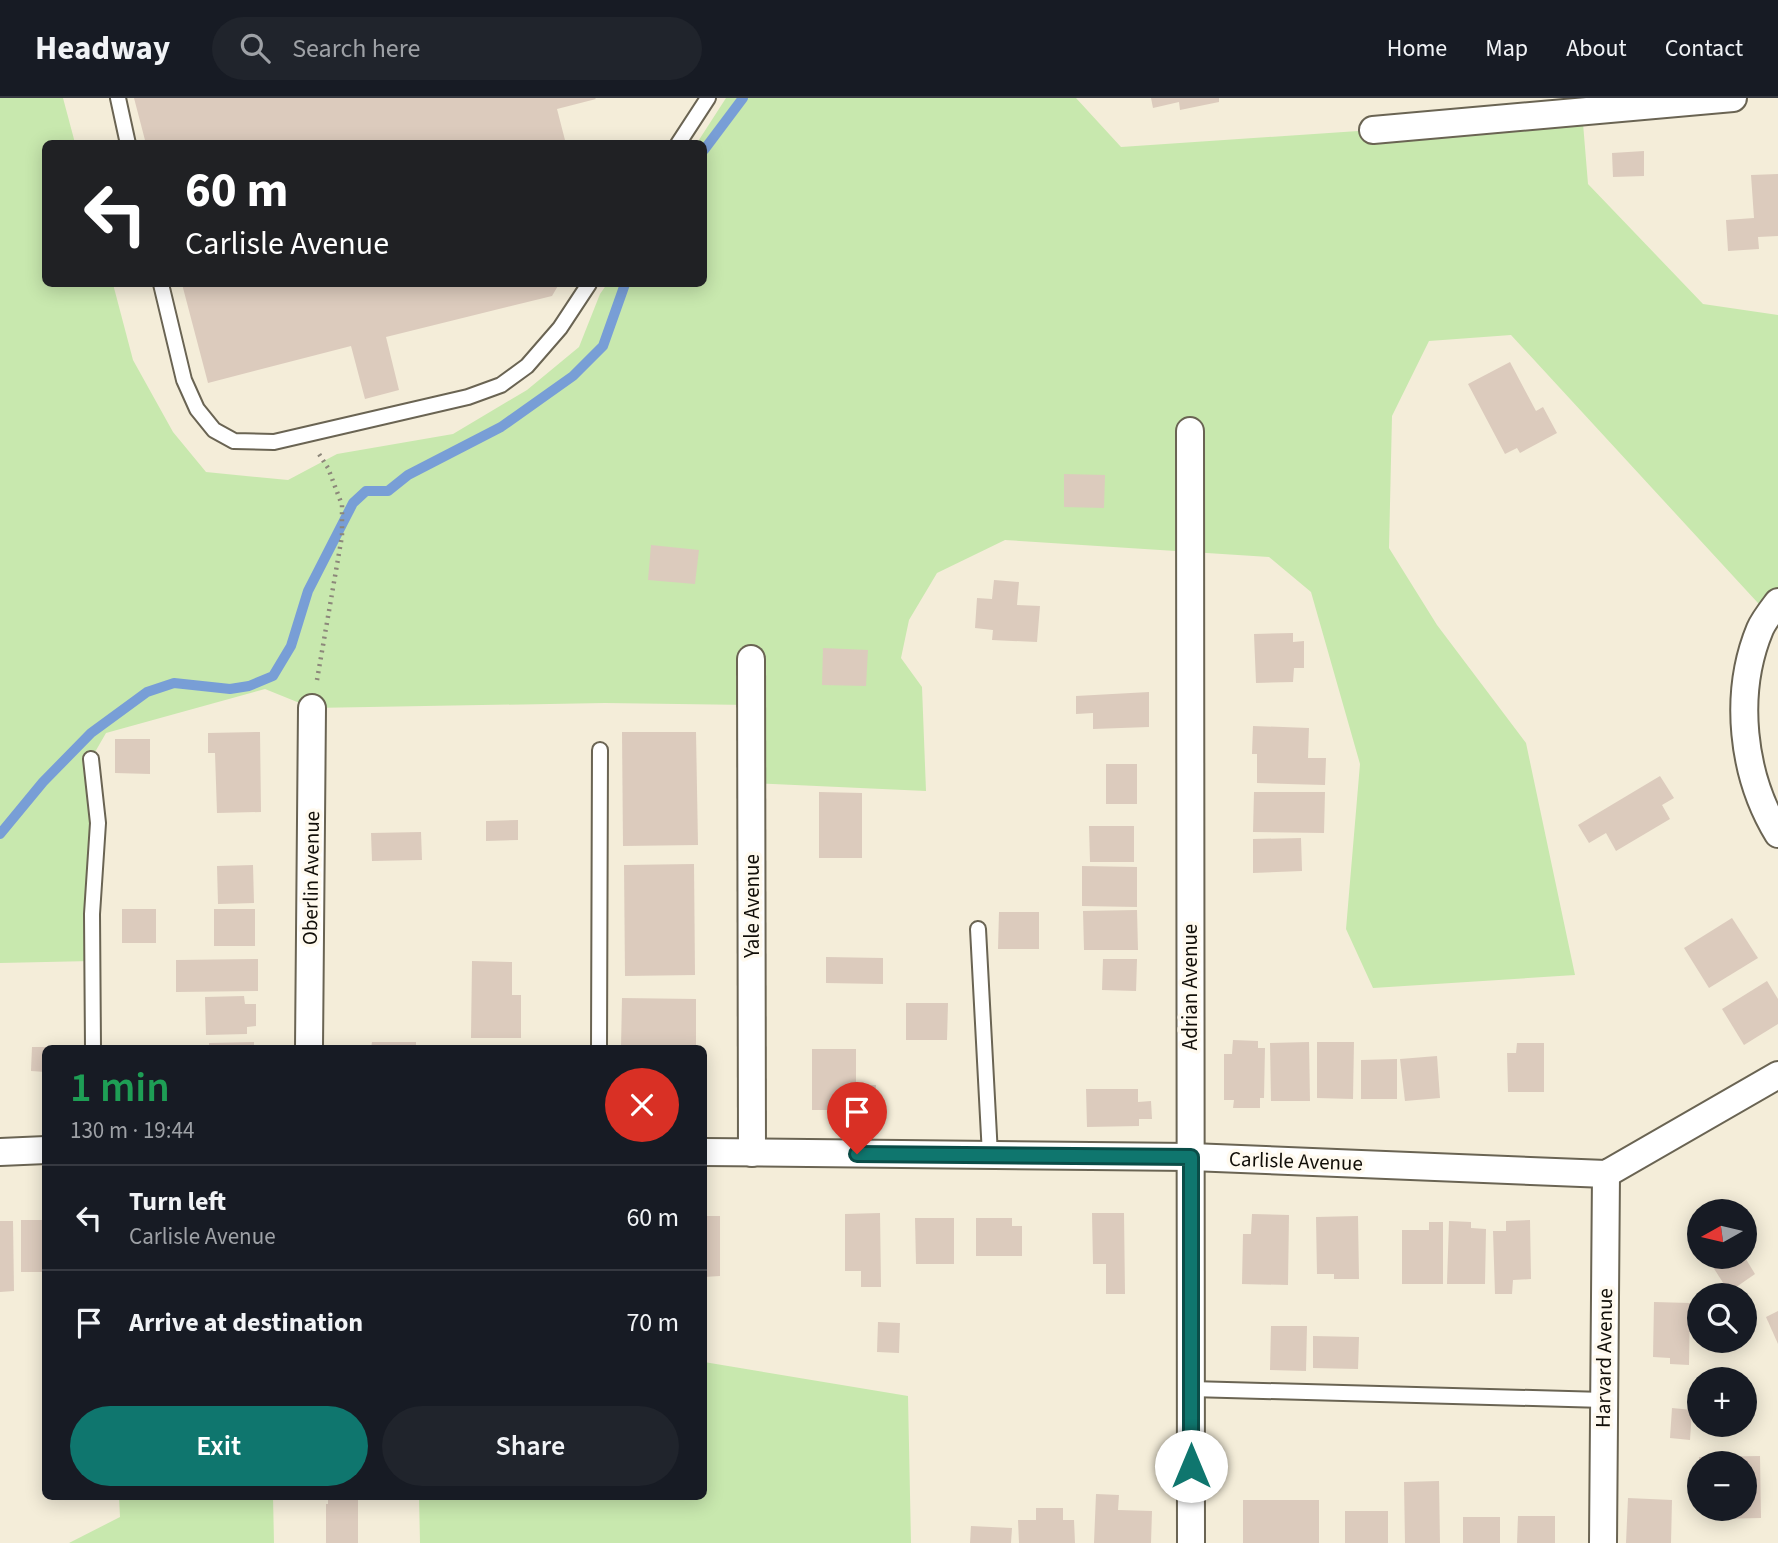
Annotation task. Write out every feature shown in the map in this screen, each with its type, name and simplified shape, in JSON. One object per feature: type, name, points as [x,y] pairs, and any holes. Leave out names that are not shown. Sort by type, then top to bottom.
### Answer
[{"type":"street","points":[[1373,130],[1733,98]]},
{"type":"street","name":"Adrian Avenue","points":[[1190,431],[1191,1543]]},
{"type":"street","points":[[1778,602],[1760,628],[1744,689],[1746,751],[1765,812],[1778,834]]},
{"type":"street","name":"Yale Avenue","points":[[751,659],[752,1153]]},
{"type":"street","name":"Oberlin Avenue","points":[[309,1045],[312,708]]},
{"type":"street","points":[[1606,1174],[1778,1075]]},
{"type":"street","points":[[0,1152],[42,1150]]},
{"type":"street","name":"Carlisle Avenue","points":[[707,1152],[1191,1157],[1606,1174]]},
{"type":"street","name":"Harvard Avenue","points":[[1603,1543],[1606,1174]]},
{"type":"lane","points":[[118,98],[127,140]]},
{"type":"lane","points":[[681,140],[708,98]]},
{"type":"lane","points":[[162,287],[184,380],[197,409],[214,430],[234,441],[274,442],[468,397],[501,385],[527,366],[560,328],[587,287]]},
{"type":"lane","points":[[599,1045],[600,750]]},
{"type":"lane","points":[[90,759],[99,823],[92,914],[93,1045]]},
{"type":"lane","points":[[978,929],[989,1155]]},
{"type":"lane","points":[[1191,1389],[1604,1400]]},
{"type":"path","points":[[307,434],[328,468],[342,505],[342,536],[312,708]]},
{"type":"green space","points":[[0,98],[63,98],[74,140],[42,140],[42,287],[114,287],[133,360],[173,432],[206,472],[288,480],[337,454],[453,434],[527,390],[579,347],[605,287],[707,287],[707,140],[699,140],[726,98],[1076,98],[1121,147],[1373,130],[1582,111],[1588,184],[1703,304],[1778,315],[1778,602],[1769,615],[1511,335],[1429,341],[1392,416],[1389,548],[1437,625],[1526,743],[1575,975],[1373,988],[1346,929],[1360,764],[1311,592],[1269,557],[1005,540],[937,573],[909,620],[901,658],[922,687],[926,791],[752,783],[751,705],[605,703],[312,708],[265,689],[106,733],[91,759],[92,961],[0,963]]},
{"type":"green space","points":[[707,1362],[908,1396],[911,1543],[420,1543],[419,1500],[707,1500]]},
{"type":"green space","points":[[119,1500],[273,1500],[274,1543],[69,1543],[120,1517]]},
{"type":"building","points":[[134,98],[596,99],[557,109],[565,140],[145,140]]},
{"type":"building","points":[[1151,98],[1219,98],[1219,102],[1180,110],[1179,102],[1153,108]]},
{"type":"building","points":[[1644,151],[1644,176],[1613,177],[1612,153]]},
{"type":"building","points":[[1778,174],[1778,236],[1758,237],[1759,249],[1728,251],[1726,220],[1754,218],[1751,175]]},
{"type":"building","points":[[183,287],[557,287],[552,296],[386,337],[399,390],[365,399],[351,346],[208,383]]},
{"type":"building","points":[[1510,362],[1536,411],[1543,407],[1557,433],[1520,453],[1517,448],[1505,454],[1468,384]]},
{"type":"building","points":[[1064,474],[1105,475],[1104,508],[1064,507]]},
{"type":"building","points":[[651,545],[699,550],[695,584],[648,580]]},
{"type":"building","points":[[994,580],[1019,582],[1017,605],[1040,606],[1037,642],[992,640],[993,630],[975,628],[977,598],[992,599]]},
{"type":"building","points":[[1293,633],[1293,642],[1304,641],[1304,668],[1294,668],[1293,682],[1256,683],[1254,634]]},
{"type":"building","points":[[823,648],[868,650],[866,686],[822,685]]},
{"type":"building","points":[[1149,692],[1149,727],[1093,729],[1093,713],[1076,714],[1076,696]]},
{"type":"building","points":[[1253,726],[1309,728],[1308,758],[1326,758],[1325,785],[1257,783],[1257,754],[1252,754]]},
{"type":"building","points":[[260,732],[261,812],[217,813],[215,753],[208,753],[208,733]]},
{"type":"building","points":[[622,732],[696,732],[698,845],[623,846]]},
{"type":"building","points":[[115,739],[150,739],[150,774],[115,773]]},
{"type":"building","points":[[1106,764],[1137,764],[1137,804],[1106,804]]},
{"type":"building","points":[[1660,776],[1674,798],[1662,805],[1670,819],[1616,851],[1606,833],[1589,843],[1578,825]]},
{"type":"building","points":[[819,792],[862,793],[862,858],[819,858]]},
{"type":"building","points":[[1254,792],[1325,792],[1324,833],[1253,832]]},
{"type":"building","points":[[518,820],[518,840],[486,841],[486,821]]},
{"type":"building","points":[[1089,826],[1134,826],[1134,862],[1090,862]]},
{"type":"building","points":[[421,832],[422,860],[372,861],[371,833]]},
{"type":"building","points":[[1301,838],[1302,871],[1253,873],[1253,839]]},
{"type":"building","points":[[694,864],[695,975],[625,976],[624,865]]},
{"type":"building","points":[[253,865],[254,903],[218,904],[217,866]]},
{"type":"building","points":[[1082,866],[1137,867],[1137,907],[1082,906]]},
{"type":"building","points":[[122,909],[156,909],[156,943],[122,943]]},
{"type":"building","points":[[214,909],[255,909],[255,946],[214,946]]},
{"type":"building","points":[[1137,910],[1138,950],[1084,950],[1083,911]]},
{"type":"building","points":[[999,912],[1039,912],[1039,949],[998,949]]},
{"type":"building","points":[[1732,918],[1758,958],[1709,988],[1684,948]]},
{"type":"building","points":[[826,957],[883,958],[883,984],[826,983]]},
{"type":"building","points":[[258,959],[258,991],[176,992],[176,960]]},
{"type":"building","points":[[1103,959],[1137,959],[1136,991],[1102,990]]},
{"type":"building","points":[[472,961],[512,962],[512,995],[521,995],[521,1038],[471,1038]]},
{"type":"building","points":[[1767,981],[1778,999],[1778,1024],[1744,1045],[1722,1009]]},
{"type":"building","points":[[244,996],[245,1004],[256,1004],[256,1026],[247,1027],[247,1034],[206,1035],[205,997]]},
{"type":"building","points":[[622,998],[696,999],[696,1045],[621,1045]]},
{"type":"building","points":[[906,1003],[948,1003],[947,1040],[906,1040]]},
{"type":"building","points":[[1233,1040],[1258,1041],[1258,1048],[1265,1048],[1264,1098],[1260,1098],[1260,1108],[1233,1108],[1234,1100],[1224,1100],[1224,1054],[1232,1054]]},
{"type":"building","points":[[254,1042],[254,1045],[209,1045]]},
{"type":"building","points":[[372,1042],[416,1042],[416,1045],[372,1045]]},
{"type":"building","points":[[1309,1042],[1310,1101],[1271,1101],[1270,1043]]},
{"type":"building","points":[[1317,1042],[1354,1042],[1353,1099],[1317,1098]]},
{"type":"building","points":[[1517,1043],[1544,1043],[1544,1092],[1508,1092],[1507,1053],[1516,1053]]},
{"type":"building","points":[[32,1047],[42,1047],[42,1072],[31,1071]]},
{"type":"building","points":[[812,1049],[856,1049],[856,1085],[876,1085],[875,1110],[812,1110]]},
{"type":"building","points":[[1437,1056],[1440,1098],[1405,1101],[1400,1059]]},
{"type":"building","points":[[1397,1059],[1397,1099],[1361,1099],[1361,1060]]},
{"type":"building","points":[[1086,1089],[1138,1089],[1138,1102],[1151,1101],[1152,1119],[1139,1119],[1139,1126],[1087,1127]]},
{"type":"building","points":[[880,1213],[881,1287],[861,1287],[861,1271],[845,1271],[845,1214]]},
{"type":"building","points":[[1092,1213],[1124,1213],[1125,1294],[1106,1294],[1106,1264],[1093,1264]]},
{"type":"building","points":[[1252,1214],[1289,1215],[1288,1285],[1242,1284],[1243,1234],[1251,1234]]},
{"type":"building","points":[[707,1216],[720,1216],[720,1276],[707,1277]]},
{"type":"building","points":[[1358,1216],[1359,1279],[1334,1279],[1334,1274],[1317,1274],[1316,1217]]},
{"type":"building","points":[[915,1218],[954,1218],[954,1264],[916,1264]]},
{"type":"building","points":[[976,1218],[1012,1218],[1012,1226],[1022,1226],[1022,1256],[976,1256]]},
{"type":"building","points":[[21,1220],[42,1220],[42,1272],[21,1272]]},
{"type":"building","points":[[1530,1220],[1531,1279],[1513,1280],[1512,1294],[1495,1294],[1493,1231],[1506,1231],[1506,1221]]},
{"type":"building","points":[[0,1221],[13,1221],[14,1291],[0,1292]]},
{"type":"building","points":[[1449,1221],[1471,1222],[1471,1228],[1486,1229],[1485,1284],[1447,1284]]},
{"type":"building","points":[[1429,1222],[1443,1222],[1443,1284],[1402,1284],[1402,1230],[1429,1230]]},
{"type":"building","points":[[1714,1269],[1752,1269],[1755,1274],[1742,1283],[1723,1283]]},
{"type":"building","points":[[1654,1302],[1687,1303],[1689,1365],[1670,1364],[1670,1358],[1653,1357]]},
{"type":"building","points":[[1778,1311],[1778,1344],[1766,1317]]},
{"type":"building","points":[[878,1322],[900,1323],[899,1353],[877,1352]]},
{"type":"building","points":[[1271,1326],[1307,1326],[1306,1371],[1270,1370]]},
{"type":"building","points":[[1313,1336],[1359,1337],[1358,1369],[1313,1368]]},
{"type":"building","points":[[1672,1408],[1687,1410],[1687,1437],[1690,1437],[1690,1440],[1670,1438]]},
{"type":"building","points":[[1757,1456],[1760,1456],[1761,1518],[1757,1518]]},
{"type":"building","points":[[1439,1481],[1440,1543],[1405,1543],[1404,1482]]},
{"type":"building","points":[[1096,1494],[1119,1495],[1118,1510],[1152,1511],[1151,1543],[1094,1543]]},
{"type":"building","points":[[1628,1498],[1672,1500],[1671,1543],[1626,1543]]},
{"type":"building","points":[[328,1500],[358,1500],[358,1543],[326,1543]]},
{"type":"building","points":[[1243,1500],[1319,1500],[1319,1543],[1243,1543]]},
{"type":"building","points":[[1036,1508],[1063,1508],[1063,1520],[1074,1520],[1075,1543],[1019,1543],[1018,1520],[1036,1520]]},
{"type":"building","points":[[1345,1511],[1388,1511],[1388,1543],[1345,1543]]},
{"type":"building","points":[[1518,1516],[1555,1516],[1555,1543],[1517,1543]]},
{"type":"building","points":[[1463,1517],[1500,1517],[1500,1543],[1463,1543]]},
{"type":"building","points":[[971,1526],[1012,1528],[1011,1543],[970,1543]]},
{"type":"waterway","points":[[707,146],[743,98]]},
{"type":"waterway","points":[[0,834],[43,782],[91,733],[147,692],[174,683],[230,689],[249,686],[273,676],[291,646],[308,591],[353,503],[366,491],[388,491],[408,475],[501,427],[573,376],[603,346],[624,287]]},
{"type":"route","points":[[857,1154],[1191,1157],[1191,1466]]}]
